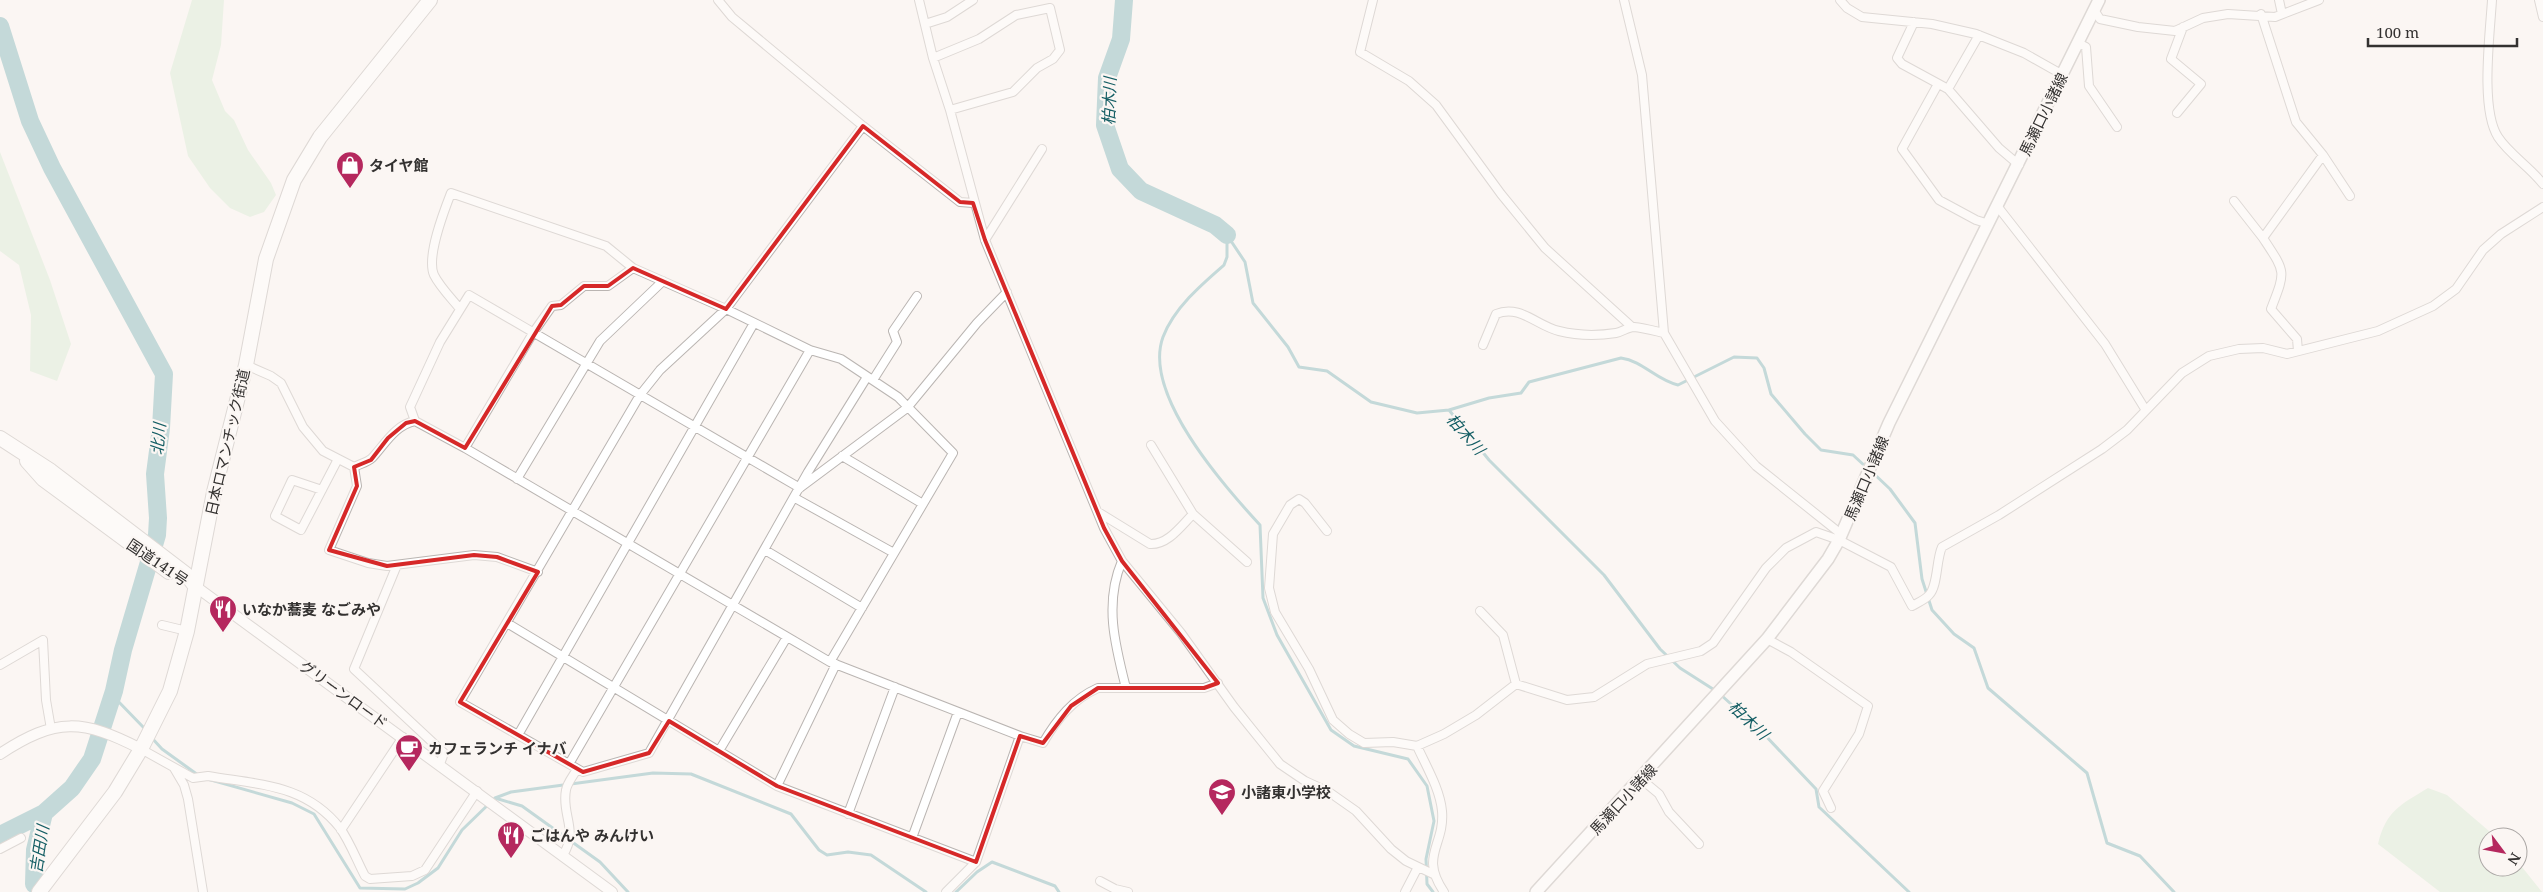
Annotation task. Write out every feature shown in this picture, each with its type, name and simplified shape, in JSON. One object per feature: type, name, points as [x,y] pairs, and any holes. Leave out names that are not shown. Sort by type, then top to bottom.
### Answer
[{"type":"highway","name":"日本ロマンチック街道","points":[[39,892],[115,792],[141,749],[170,691],[187,631],[214,492],[246,366],[266,259],[294,180],[320,137],[430,0]]},
{"type":"highway","name":"国道141号","points":[[0,438],[51,471],[144,549],[168,566],[186,574],[195,586]]},
{"type":"main road","name":"馬瀬口小諸線","points":[[1536,892],[1767,639],[1828,559],[1840,537],[1889,423],[2097,5]]},
{"type":"street","points":[[718,0],[732,17],[863,126],[960,202],[973,203]]},
{"type":"street","points":[[919,0],[933,58],[950,110],[973,203],[985,240],[1104,528],[1122,561],[1176,626],[1280,764],[1329,792],[1356,811],[1391,849],[1418,867],[1433,874]]},
{"type":"street","points":[[925,24],[947,17],[973,0]]},
{"type":"street","points":[[1373,0],[1360,52],[1409,81],[1436,105],[1501,194],[1545,248],[1632,327],[1664,333]]},
{"type":"street","points":[[1624,0],[1642,75],[1664,333],[1715,421],[1756,466],[1840,537],[1891,567],[1912,606],[1928,596],[1932,590],[1938,555],[1942,547],[1999,515],[2078,465],[2127,430],[2145,409],[2182,373],[2209,356],[2239,349],[2263,348],[2288,354],[2378,331],[2433,306],[2456,289],[2483,250],[2501,234],[2543,207]]},
{"type":"street","points":[[1840,0],[1846,8],[1862,17],[1914,22],[1979,35],[2024,53],[2063,75]]},
{"type":"street","points":[[2279,0],[2282,14]]},
{"type":"street","points":[[2097,5],[2100,18],[2138,27],[2175,31],[2211,17],[2228,14],[2261,14],[2275,17],[2319,0]]},
{"type":"street","points":[[2492,0],[2488,88],[2490,120],[2498,138],[2543,184]]},
{"type":"street","points":[[2539,0],[2543,17]]},
{"type":"street","points":[[933,58],[979,39],[1016,15],[1050,8],[1060,50],[1054,59],[1037,68],[1013,92],[950,110]]},
{"type":"street","points":[[2261,14],[2296,122],[2323,155],[2350,196]]},
{"type":"street","points":[[1914,22],[1897,58],[1902,64],[1948,89],[1999,148],[2019,164]]},
{"type":"street","points":[[2178,114],[2201,84],[2172,59],[2183,27]]},
{"type":"street","points":[[1948,89],[1979,35]]},
{"type":"street","points":[[2078,43],[2086,47],[2089,86],[2117,127]]},
{"type":"street","points":[[1938,84],[1902,149],[1939,200],[1976,220],[1989,224]]},
{"type":"street","points":[[863,126],[726,309],[660,370],[640,395],[538,572],[460,702],[582,772],[649,753],[800,488],[870,379],[897,342],[893,330],[917,296]]},
{"type":"street","points":[[985,240],[1042,150]]},
{"type":"street","points":[[2264,238],[2323,155]]},
{"type":"street","points":[[460,309],[434,274],[433,256],[442,214],[451,193],[606,246],[633,268],[726,309],[810,350],[841,360],[898,397],[953,453],[862,608],[833,663],[777,786]]},
{"type":"street","points":[[2234,201],[2264,238],[2281,265],[2283,279],[2271,309],[2298,340],[2298,351]]},
{"type":"street","points":[[1998,206],[2105,344],[2145,409]]},
{"type":"street","points":[[465,448],[533,333],[552,306],[561,305],[584,286],[608,286],[633,268]]},
{"type":"street","points":[[517,479],[600,340],[663,281]]},
{"type":"street","points":[[800,488],[907,408],[977,323],[1008,292]]},
{"type":"street","points":[[414,421],[410,407],[440,342],[469,295],[800,488]]},
{"type":"street","points":[[1483,345],[1496,314],[1504,311],[1516,312],[1532,318],[1551,329],[1577,335],[1592,336],[1620,332],[1632,327]]},
{"type":"street","points":[[518,735],[754,323]]},
{"type":"street","points":[[569,764],[810,350]]},
{"type":"street","points":[[246,366],[271,376],[281,383],[303,427],[322,451],[354,467],[371,460],[388,438],[406,423],[414,421],[465,448],[733,607],[833,663],[1020,736],[1043,743],[1060,717],[1083,694],[1098,688],[1204,688],[1218,683]]},
{"type":"street","points":[[1151,445],[1193,514],[1246,562]]},
{"type":"street","points":[[842,456],[923,504]]},
{"type":"street","points":[[322,490],[292,480],[275,516],[301,530],[322,490],[338,459]]},
{"type":"street","points":[[354,467],[357,486],[329,550],[368,563],[397,565],[474,555],[497,557],[538,572]]},
{"type":"street","points":[[794,498],[894,553]]},
{"type":"street","points":[[1327,530],[1305,503],[1299,499],[1290,505],[1273,534],[1269,588],[1275,612],[1309,670],[1334,720],[1349,734],[1364,743],[1393,742],[1417,746],[1444,734],[1476,714],[1516,684]]},
{"type":"street","points":[[1098,512],[1150,544],[1170,538],[1193,514]]},
{"type":"street","points":[[1516,684],[1567,700],[1594,697],[1647,664],[1701,652],[1713,643],[1766,568],[1786,548],[1816,532],[1840,537]]},
{"type":"street","points":[[765,550],[862,608]]},
{"type":"street","points":[[1122,561],[1115,578],[1112,616],[1114,640],[1126,688]]},
{"type":"street","points":[[397,565],[354,668],[444,753],[440,764]]},
{"type":"street","name":"グリーンロード","points":[[195,586],[477,791],[612,892]]},
{"type":"street","points":[[1480,611],[1503,635],[1516,684]]},
{"type":"street","points":[[507,623],[777,786],[976,862]]},
{"type":"street","points":[[162,625],[187,631]]},
{"type":"street","points":[[719,751],[786,637]]},
{"type":"street","points":[[1767,639],[1791,652],[1868,706],[1859,734],[1823,791],[1831,808]]},
{"type":"street","points":[[0,665],[43,640],[46,700],[51,729]]},
{"type":"street","points":[[848,814],[895,687]]},
{"type":"street","points":[[912,838],[958,712]]},
{"type":"street","points":[[0,754],[25,737],[65,725],[84,726],[118,737],[193,778],[208,776],[300,794],[318,805],[341,830],[365,876],[370,879],[412,876],[425,870],[477,791]]},
{"type":"street","points":[[946,892],[976,862],[1020,736]]},
{"type":"street","points":[[341,830],[403,737]]},
{"type":"street","points":[[1417,746],[1439,795],[1442,812],[1432,858],[1433,874],[1444,892]]},
{"type":"street","points":[[174,768],[184,785],[188,799],[203,892]]},
{"type":"street","points":[[563,855],[569,846],[571,835],[566,789],[577,769]]},
{"type":"street","points":[[1641,778],[1659,794],[1669,812],[1698,844]]},
{"type":"street","points":[[0,849],[21,838]]},
{"type":"street","points":[[1405,892],[1418,867]]},
{"type":"street","points":[[1100,881],[1115,889],[1128,892]]},
{"type":"highlighted area","points":[[863,126],[960,202],[973,203],[985,240],[1104,528],[1122,561],[1218,683],[1204,688],[1098,688],[1071,706],[1043,743],[1020,736],[976,862],[777,786],[669,721],[649,753],[583,772],[460,702],[538,572],[497,557],[474,555],[387,566],[329,550],[357,486],[354,467],[371,460],[388,438],[406,423],[415,421],[465,448],[552,306],[561,305],[584,286],[608,286],[633,268],[726,309]]},
{"type":"green space","points":[[192,0],[224,0],[221,45],[212,80],[225,111],[234,120],[248,150],[271,183],[276,195],[264,212],[250,217],[230,208],[210,188],[188,156],[170,73]]},
{"type":"green space","points":[[0,152],[50,280],[71,344],[57,381],[30,371],[31,315],[19,265],[0,251]]},
{"type":"green space","points":[[2428,788],[2447,795],[2484,827],[2478,827],[2478,877],[2528,877],[2528,874],[2542,892],[2440,892],[2378,844],[2381,833],[2390,816],[2410,799]]},
{"type":"waterway","name":"柏木川","points":[[1124,0],[1121,39],[1107,78],[1105,125],[1120,169],[1141,191],[1215,225],[1227,235]]},
{"type":"waterway","name":"北川","points":[[0,26],[30,121],[52,168],[164,374],[161,428],[155,474],[158,518],[157,535],[123,650],[114,691],[92,759],[72,788],[44,813],[0,835]]},
{"type":"waterway","name":"柏木川","points":[[1227,235],[1245,262],[1253,303],[1288,347],[1299,367],[1327,371],[1371,402],[1417,413],[1449,410],[1489,460],[1604,575],[1660,649],[1680,668],[1716,691]]},
{"type":"waterway","points":[[1227,237],[1227,257],[1224,265],[1181,306],[1163,337],[1160,360],[1164,385],[1175,411],[1190,438],[1227,487],[1260,525],[1263,598],[1277,635],[1331,730],[1354,746],[1408,759],[1427,786],[1434,821],[1426,859],[1427,884],[1433,892]]},
{"type":"waterway","points":[[1449,410],[1489,398],[1521,393],[1529,382],[1621,358],[1636,363],[1670,383],[1678,385],[1734,357],[1757,358],[1764,368],[1771,394],[1805,434],[1821,450],[1853,455],[1866,467]]},
{"type":"waterway","points":[[1871,471],[1890,489],[1915,523],[1922,579],[1932,610],[1954,634],[1974,648],[1988,688],[2087,773],[2107,843],[2140,856],[2174,892]]},
{"type":"waterway","points":[[114,691],[115,698],[146,730]]},
{"type":"waterway","name":"柏木川","points":[[1721,695],[1762,732],[1816,789],[1819,807],[1909,892]]},
{"type":"waterway","points":[[151,737],[162,749],[198,775]]},
{"type":"waterway","points":[[495,798],[511,792],[653,773],[691,774],[791,814],[819,850],[827,855],[848,852],[871,855],[926,892]]},
{"type":"waterway","points":[[204,778],[292,803],[314,814],[360,888],[405,889],[418,883],[438,868],[462,830],[495,798],[522,806],[600,862],[628,892]]},
{"type":"waterway","name":"吉田川","points":[[34,884],[35,850],[44,813]]},
{"type":"waterway","points":[[956,892],[977,872],[992,862],[1055,886],[1059,892]]},
{"type":"place","name":"タイヤ館","points":[[350,189]]},
{"type":"place","name":"いなか蕎麦 なごみや","points":[[223,633]]},
{"type":"place","name":"カフェランチ イナバ","points":[[409,772]]},
{"type":"place","name":"小諸東小学校","points":[[1222,816]]},
{"type":"place","name":"ごはんや みんけい","points":[[511,859]]}]
